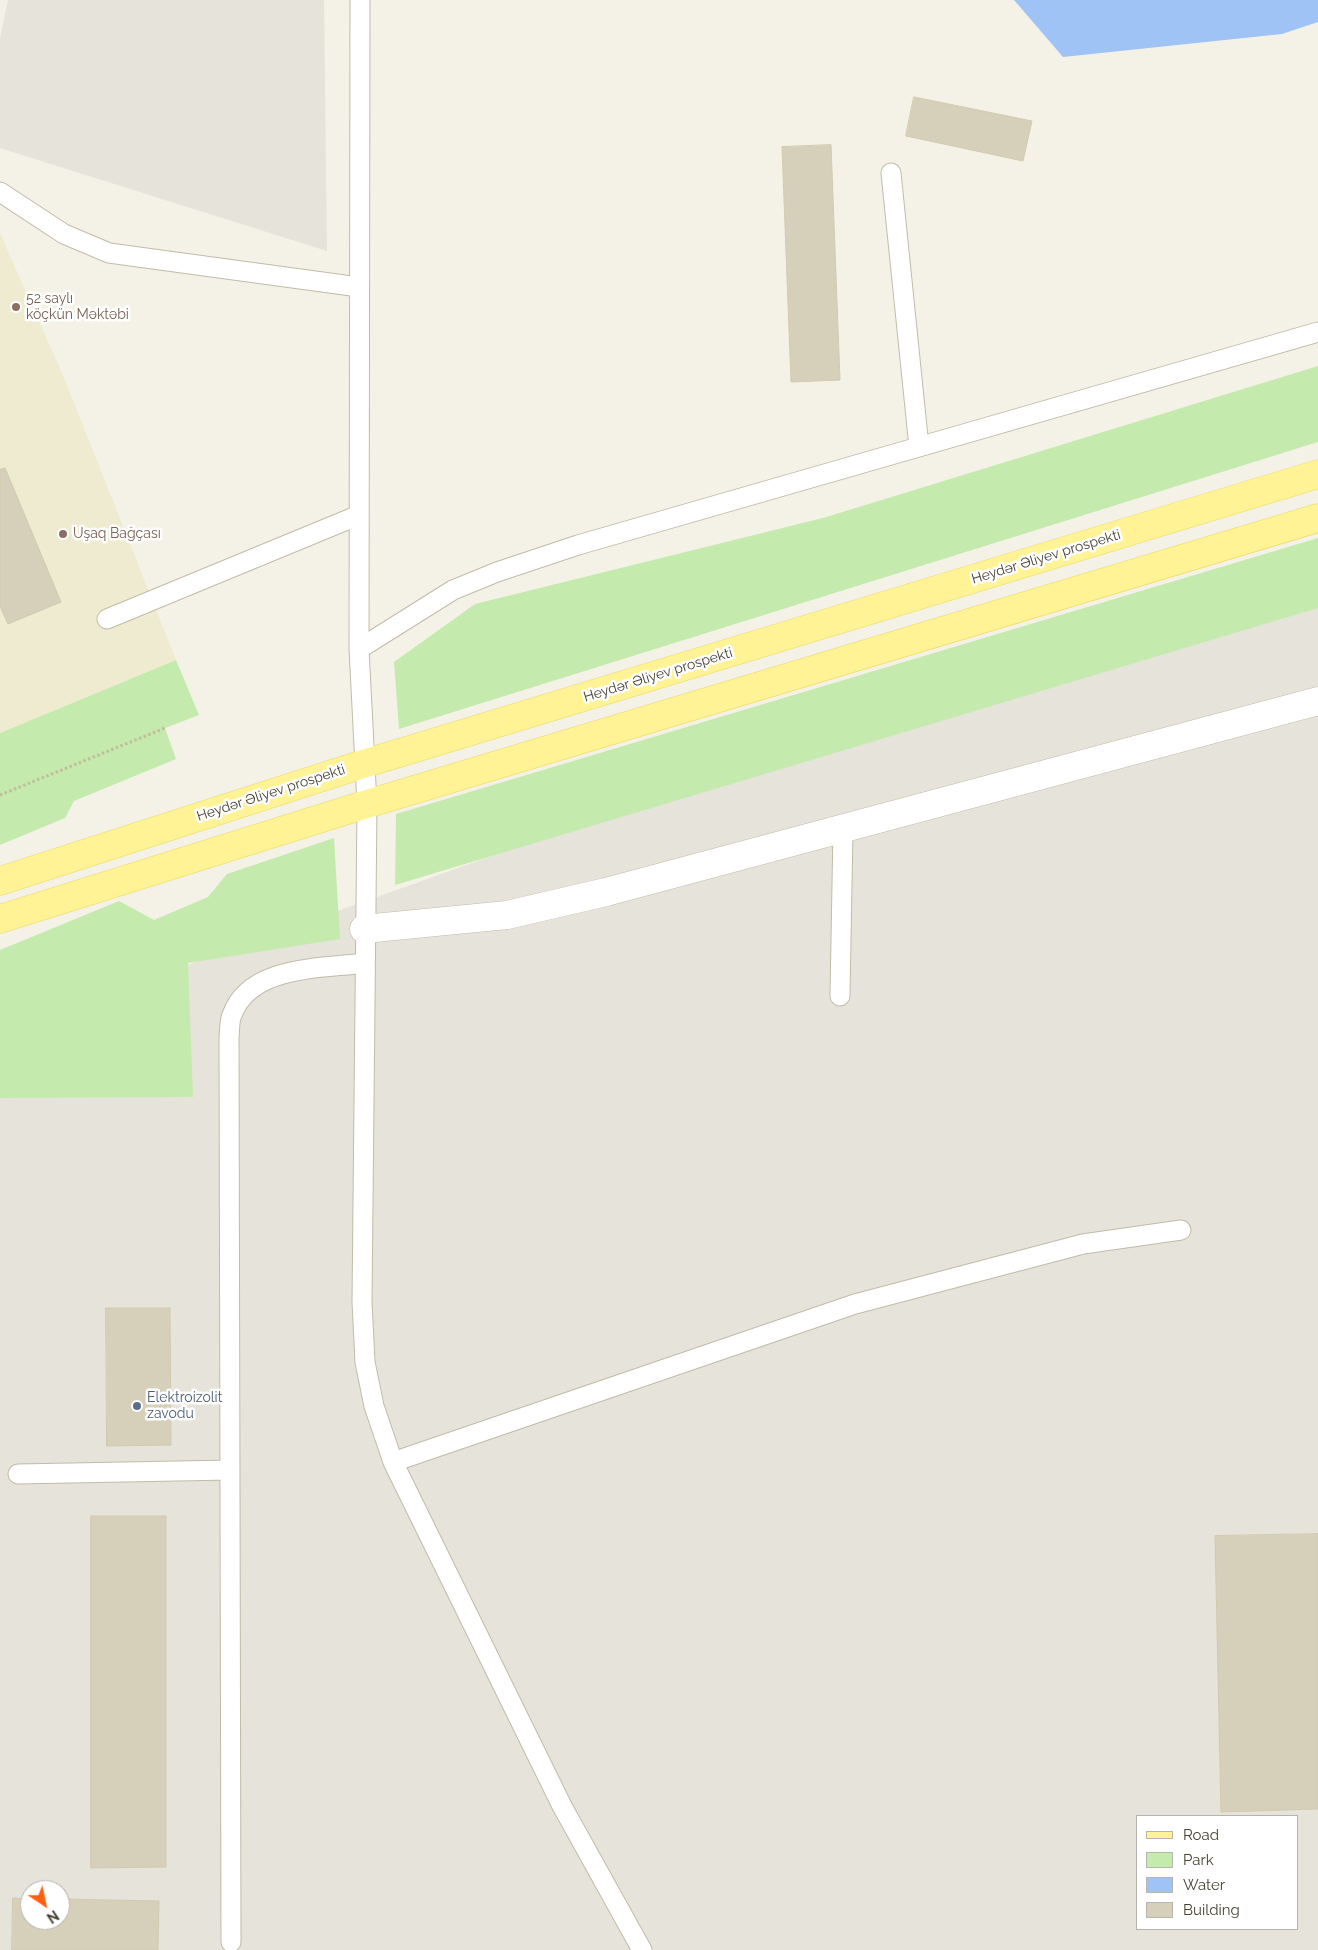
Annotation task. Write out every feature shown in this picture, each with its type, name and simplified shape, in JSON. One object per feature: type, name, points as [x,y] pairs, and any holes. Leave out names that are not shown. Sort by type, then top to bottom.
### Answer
[{"type":"main road","name":"Heydər Əliyev prospekti","points":[[0,881],[363,764],[1318,474]]},
{"type":"main road","points":[[0,919],[367,804],[1318,518]]},
{"type":"street","points":[[364,929],[507,915],[606,892],[1318,700]]},
{"type":"lane","points":[[360,0],[359,649],[363,764],[367,804],[364,929],[362,1302],[365,1362],[374,1406],[393,1462],[562,1806],[642,1950]]},
{"type":"lane","points":[[891,173],[919,447]]},
{"type":"lane","points":[[0,192],[64,234],[109,253],[360,287]]},
{"type":"lane","points":[[359,649],[453,590],[497,572],[578,545],[1318,332]]},
{"type":"lane","points":[[107,619],[359,515]]},
{"type":"lane","points":[[840,996],[843,829]]},
{"type":"lane","points":[[231,1942],[229,1038],[231,1016],[240,999],[251,988],[277,975],[364,964]]},
{"type":"lane","points":[[393,1462],[855,1304],[1083,1244],[1181,1230]]},
{"type":"lane","points":[[18,1474],[230,1470]]},
{"type":"path","points":[[0,795],[165,728]]},
{"type":"shaded area","points":[[8,0],[324,0],[327,251],[0,148],[0,38]]},
{"type":"shaded area","name":"Uşaq Bağçası","points":[[0,233],[65,380],[176,660],[0,733]]},
{"type":"shaded area","points":[[1318,560],[1318,1950],[0,1950],[0,1032]]},
{"type":"green space","points":[[1318,366],[1318,442],[399,729],[394,662],[475,604],[823,518]]},
{"type":"green space","points":[[1318,538],[1318,608],[395,885],[396,814]]},
{"type":"green space","points":[[176,660],[199,715],[165,728],[176,759],[74,801],[65,818],[0,845],[0,733]]},
{"type":"green space","points":[[334,838],[340,939],[188,963],[193,1097],[0,1098],[0,950],[119,901],[154,920],[208,897],[227,874]]},
{"type":"water","points":[[1014,0],[1318,0],[1318,22],[1282,34],[1063,57]]},
{"type":"building","points":[[914,97],[1032,121],[1023,161],[906,136]]},
{"type":"building","points":[[831,145],[840,380],[791,382],[782,147]]},
{"type":"building","points":[[5,468],[61,602],[8,624],[0,606],[0,470]]},
{"type":"building","points":[[106,1308],[170,1308],[171,1445],[107,1446]]},
{"type":"building","points":[[91,1516],[166,1516],[166,1867],[91,1868]]},
{"type":"building","points":[[1318,1534],[1318,1809],[1221,1812],[1215,1536]]},
{"type":"building","points":[[13,1898],[20,1898],[20,1930],[70,1930],[70,1899],[159,1901],[158,1950],[12,1950]]},
{"type":"place","name":"52 saylı köçkün Məktəbi","points":[[16,307]]},
{"type":"place","name":"Uşaq Bağçası","points":[[63,534]]},
{"type":"place","name":"Elektroizolit zavodu","points":[[137,1406]]}]
